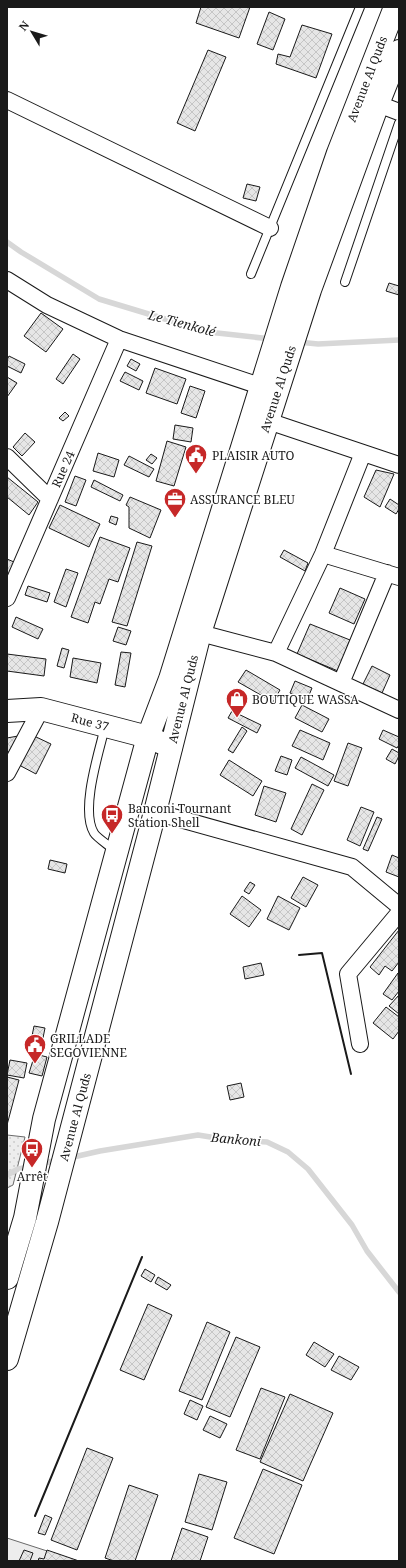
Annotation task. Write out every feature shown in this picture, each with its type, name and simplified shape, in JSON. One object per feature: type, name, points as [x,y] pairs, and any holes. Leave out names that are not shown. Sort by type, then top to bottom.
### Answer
[{"type":"main road","name":"Avenue Al Quds","points":[[7,1359],[47,1222],[77,1110],[200,633],[268,421],[278,361],[301,288],[338,153],[395,7]]},
{"type":"main road","name":"Avenue Al Quds","points":[[301,288],[399,51]]},
{"type":"main road","name":"Avenue Al Quds","points":[[7,1278],[25,1218],[44,1119],[148,737],[170,679],[260,386],[278,361]]},
{"type":"main road","name":"Rue 37","points":[[7,711],[40,709],[148,737],[171,747]]},
{"type":"street","points":[[7,100],[270,228]]},
{"type":"street","points":[[378,104],[399,112]]},
{"type":"street","points":[[7,280],[47,305],[119,339],[260,386]]},
{"type":"street","name":"Rue 24","points":[[7,598],[119,339]]},
{"type":"street","points":[[268,421],[399,465]]},
{"type":"street","points":[[276,653],[323,554],[363,453]]},
{"type":"street","points":[[7,457],[50,499]]},
{"type":"street","points":[[323,554],[393,575],[342,683]]},
{"type":"street","points":[[200,633],[276,653],[399,710]]},
{"type":"street","points":[[7,773],[40,709]]},
{"type":"street","points":[[155,812],[352,867],[399,906]]},
{"type":"street","points":[[360,1044],[348,974],[399,913]]},
{"type":"lane","points":[[251,274],[360,7]]},
{"type":"lane","points":[[345,282],[399,123]]},
{"type":"lane","points":[[106,726],[92,781],[88,813],[94,833],[117,852]]},
{"type":"shaded area","points":[[7,1135],[25,1137],[13,1185],[7,1188]]},
{"type":"shaded area","points":[[7,1538],[78,1561],[7,1561]]},
{"type":"building","points":[[201,7],[250,7],[239,38],[196,23]]},
{"type":"building","points":[[269,12],[285,19],[273,50],[257,44]]},
{"type":"building","points":[[302,25],[332,34],[316,78],[276,64],[278,54],[290,57]]},
{"type":"building","points":[[208,50],[226,57],[195,131],[177,123]]},
{"type":"building","points":[[247,184],[260,187],[256,201],[243,198]]},
{"type":"building","points":[[389,283],[399,286],[399,295],[386,291]]},
{"type":"building","points":[[41,313],[63,329],[46,352],[24,336]]},
{"type":"building","points":[[73,354],[80,359],[63,384],[56,379]]},
{"type":"building","points":[[9,356],[25,364],[21,373],[7,366]]},
{"type":"building","points":[[131,359],[140,364],[136,371],[127,366]]},
{"type":"building","points":[[155,368],[186,379],[177,404],[146,393]]},
{"type":"building","points":[[125,372],[143,381],[139,390],[120,381]]},
{"type":"building","points":[[7,377],[17,383],[7,397]]},
{"type":"building","points":[[190,386],[205,391],[196,418],[181,413]]},
{"type":"building","points":[[65,412],[69,416],[63,421],[59,418]]},
{"type":"building","points":[[175,425],[193,428],[191,442],[173,439]]},
{"type":"building","points":[[25,433],[35,442],[22,456],[13,447]]},
{"type":"building","points":[[167,441],[186,447],[174,486],[156,481]]},
{"type":"building","points":[[98,453],[119,460],[114,477],[93,471]]},
{"type":"building","points":[[151,454],[157,458],[152,464],[146,460]]},
{"type":"building","points":[[129,456],[154,469],[149,477],[124,465]]},
{"type":"building","points":[[376,470],[394,474],[380,507],[364,497]]},
{"type":"building","points":[[75,476],[86,480],[76,506],[65,502]]},
{"type":"building","points":[[7,477],[38,502],[29,515],[7,497]]},
{"type":"building","points":[[94,480],[123,495],[120,501],[91,487]]},
{"type":"building","points":[[130,497],[161,510],[150,538],[129,528],[129,507],[126,505]]},
{"type":"building","points":[[390,499],[399,505],[399,509],[396,514],[385,507]]},
{"type":"building","points":[[60,505],[100,524],[89,547],[49,528]]},
{"type":"building","points":[[111,516],[118,518],[116,525],[109,522]]},
{"type":"building","points":[[100,537],[130,548],[118,582],[109,579],[100,604],[95,602],[88,623],[71,617]]},
{"type":"building","points":[[137,542],[152,546],[127,626],[112,622]]},
{"type":"building","points":[[284,550],[308,563],[305,571],[280,557]]},
{"type":"building","points":[[7,559],[14,562],[7,580]]},
{"type":"building","points":[[66,569],[78,573],[66,607],[54,602]]},
{"type":"building","points":[[28,586],[50,593],[47,602],[25,595]]},
{"type":"building","points":[[340,588],[365,599],[354,624],[329,613]]},
{"type":"building","points":[[16,617],[43,629],[38,639],[12,627]]},
{"type":"building","points":[[310,624],[350,640],[338,671],[297,654]]},
{"type":"building","points":[[118,627],[131,631],[126,645],[113,641]]},
{"type":"building","points":[[62,648],[69,650],[64,668],[57,666]]},
{"type":"building","points":[[121,652],[131,653],[125,687],[115,685]]},
{"type":"building","points":[[7,654],[46,659],[44,676],[7,671]]},
{"type":"building","points":[[73,658],[101,663],[97,683],[70,677]]},
{"type":"building","points":[[372,666],[390,675],[382,693],[363,684]]},
{"type":"building","points":[[246,670],[280,690],[273,702],[238,682]]},
{"type":"building","points":[[295,681],[312,688],[307,700],[290,693]]},
{"type":"building","points":[[302,705],[329,719],[322,732],[295,718]]},
{"type":"building","points":[[232,711],[261,725],[257,733],[228,718]]},
{"type":"building","points":[[242,727],[247,731],[233,753],[228,750]]},
{"type":"building","points":[[300,730],[330,743],[323,760],[292,746]]},
{"type":"building","points":[[383,730],[399,737],[399,745],[397,748],[379,739]]},
{"type":"building","points":[[18,736],[7,755],[7,738]]},
{"type":"building","points":[[34,736],[51,744],[36,774],[19,765]]},
{"type":"building","points":[[348,743],[362,748],[348,786],[334,781]]},
{"type":"building","points":[[392,749],[399,753],[395,764],[386,759]]},
{"type":"building","points":[[281,756],[292,760],[287,775],[275,771]]},
{"type":"building","points":[[301,757],[334,775],[328,786],[295,768]]},
{"type":"building","points":[[229,760],[262,781],[253,796],[220,775]]},
{"type":"building","points":[[312,784],[324,790],[302,835],[291,829]]},
{"type":"building","points":[[264,786],[286,793],[276,822],[255,815]]},
{"type":"building","points":[[361,807],[374,812],[360,846],[347,840]]},
{"type":"building","points":[[377,817],[382,819],[368,851],[363,849]]},
{"type":"building","points":[[392,855],[399,858],[399,877],[386,872]]},
{"type":"building","points":[[50,860],[67,864],[65,873],[48,869]]},
{"type":"building","points":[[303,877],[318,885],[306,907],[291,898]]},
{"type":"building","points":[[250,882],[255,885],[249,894],[244,891]]},
{"type":"building","points":[[242,896],[261,910],[249,927],[230,914]]},
{"type":"building","points":[[278,896],[300,908],[289,930],[267,919]]},
{"type":"building","points":[[399,930],[399,962],[392,971],[385,966],[379,975],[370,967]]},
{"type":"building","points":[[261,963],[264,975],[245,979],[243,967]]},
{"type":"building","points":[[398,973],[399,991],[392,1000],[383,994]]},
{"type":"building","points":[[399,995],[399,1014],[389,1006]]},
{"type":"building","points":[[386,1007],[399,1017],[399,1031],[393,1039],[373,1023]]},
{"type":"building","points":[[34,1026],[45,1028],[43,1038],[32,1036]]},
{"type":"building","points":[[35,1054],[47,1057],[42,1076],[29,1073]]},
{"type":"building","points":[[10,1060],[27,1063],[24,1078],[7,1075]]},
{"type":"building","points":[[7,1077],[19,1080],[7,1125]]},
{"type":"building","points":[[241,1083],[244,1097],[230,1100],[227,1086]]},
{"type":"building","points":[[145,1269],[155,1275],[151,1282],[141,1276]]},
{"type":"building","points":[[158,1277],[171,1285],[167,1290],[155,1283]]},
{"type":"building","points":[[148,1304],[172,1315],[144,1380],[120,1370]]},
{"type":"building","points":[[207,1322],[230,1332],[202,1400],[179,1391]]},
{"type":"building","points":[[236,1337],[260,1347],[230,1417],[206,1407]]},
{"type":"building","points":[[314,1342],[334,1354],[325,1367],[306,1355]]},
{"type":"building","points":[[339,1356],[359,1367],[351,1380],[331,1370]]},
{"type":"building","points":[[261,1388],[285,1397],[260,1459],[236,1450]]},
{"type":"building","points":[[290,1394],[333,1413],[303,1481],[260,1462]]},
{"type":"building","points":[[190,1400],[203,1406],[197,1420],[184,1414]]},
{"type":"building","points":[[210,1416],[227,1424],[220,1438],[203,1430]]},
{"type":"building","points":[[87,1448],[113,1458],[77,1550],[51,1540]]},
{"type":"building","points":[[263,1469],[302,1485],[274,1554],[234,1538]]},
{"type":"building","points":[[199,1474],[227,1482],[212,1530],[185,1522]]},
{"type":"building","points":[[129,1485],[158,1495],[135,1561],[114,1561],[105,1558]]},
{"type":"building","points":[[45,1515],[52,1518],[45,1535],[38,1533]]},
{"type":"building","points":[[182,1528],[208,1537],[200,1561],[171,1561]]},
{"type":"building","points":[[24,1550],[33,1553],[30,1561],[19,1561]]},
{"type":"building","points":[[47,1550],[79,1561],[38,1561],[39,1558],[44,1559]]},
{"type":"waterway","name":"Le Tienkolé","points":[[7,242],[99,299],[208,332],[271,339]]},
{"type":"waterway","name":"Le Tienkolé","points":[[298,342],[318,344],[399,340]]},
{"type":"waterway","name":"Bankoni","points":[[69,1158],[100,1151],[198,1135],[229,1140],[267,1142],[288,1152],[308,1169],[352,1225],[367,1251],[399,1292]]},
{"type":"waterway","name":"Bankoni","points":[[39,1164],[58,1160]]},
{"type":"waterway","name":"Bankoni","points":[[7,1175],[18,1169],[29,1167]]},
{"type":"wall","points":[[299,955],[322,953],[351,1074]]},
{"type":"wall","points":[[35,1516],[142,1257]]},
{"type":"place","name":"PLAISIR AUTO","points":[[196,474]]},
{"type":"place","name":"ASSURANCE BLEU","points":[[175,518]]},
{"type":"place","name":"BOUTIQUE WASSA","points":[[237,718]]},
{"type":"place","name":"Banconi Tournant Station Shell","points":[[112,834]]},
{"type":"place","name":"GRILLADE SEGOVIENNE","points":[[35,1064]]},
{"type":"place","name":"Arrêt","points":[[32,1168]]}]
